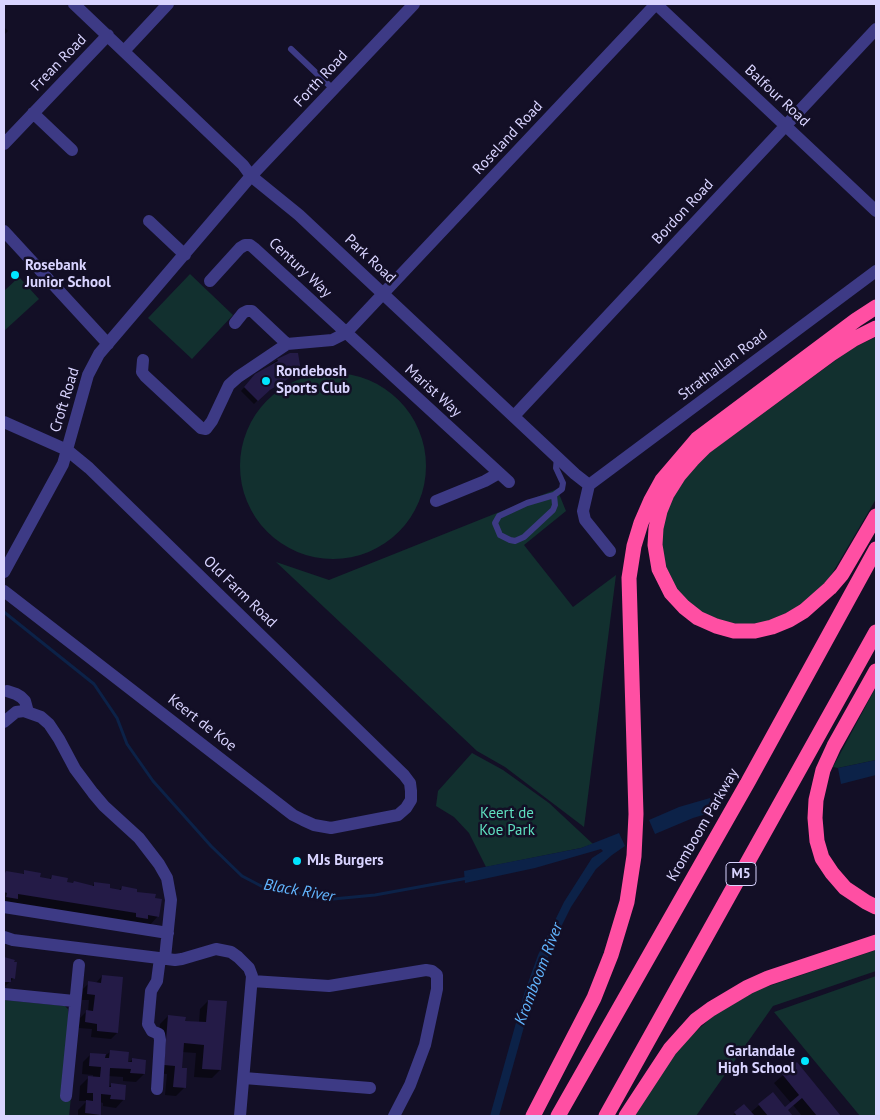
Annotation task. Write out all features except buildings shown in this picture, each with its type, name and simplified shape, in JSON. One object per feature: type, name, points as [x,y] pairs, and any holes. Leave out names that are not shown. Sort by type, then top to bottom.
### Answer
[{"type":"highway","points":[[533,1116],[604,977],[620,930],[631,878],[636,814],[629,578],[634,546],[647,508],[662,480],[696,439],[850,324],[876,307]]},
{"type":"highway","points":[[876,328],[830,354],[705,448],[692,460],[679,475],[667,494],[660,511],[655,545],[659,570],[671,593],[698,618],[734,631],[755,631],[772,627],[804,612],[830,588],[842,574],[876,516]]},
{"type":"highway","name":"Kromboom Parkway","points":[[558,1116],[748,782],[876,549]]},
{"type":"highway","name":"M5","points":[[606,1116],[876,632]]},
{"type":"highway","points":[[876,672],[834,746],[823,770],[816,800],[815,818],[822,858],[832,873],[845,888],[876,907]]},
{"type":"highway","points":[[626,1116],[670,1049],[696,1020],[711,1009],[748,987],[768,978],[876,942]]},
{"type":"street","name":"Park Road","points":[[74,4],[243,165],[251,176],[299,215],[583,481],[589,484]]},
{"type":"street","points":[[124,50],[168,4]]},
{"type":"street","name":"Forth Road","points":[[251,176],[414,4]]},
{"type":"street","name":"Balfour Road","points":[[656,4],[876,211]]},
{"type":"street","name":"Roseland Road","points":[[346,334],[656,4]]},
{"type":"street","name":"Bordon Road","points":[[514,416],[876,29]]},
{"type":"street","name":"Frean Road","points":[[4,144],[108,35]]},
{"type":"street","name":"Frean Road","points":[[33,114],[72,150]]},
{"type":"street","name":"Croft Road","points":[[4,572],[58,473],[67,450],[88,375],[94,362],[251,176]]},
{"type":"street","points":[[150,222],[185,255]]},
{"type":"street","points":[[4,231],[108,344]]},
{"type":"street","name":"Century Way","points":[[210,281],[240,248],[244,245],[250,245],[346,334]]},
{"type":"street","name":"Strathallan Road","points":[[589,484],[876,271]]},
{"type":"street","points":[[235,323],[247,311],[252,311],[287,344]]},
{"type":"street","points":[[143,360],[142,372],[145,376],[201,428],[206,429],[212,422],[223,394],[233,381],[287,344],[332,340],[346,334]]},
{"type":"street","name":"Marist Way","points":[[346,334],[509,482]]},
{"type":"street","name":"Old Farm Road","points":[[4,422],[67,450],[89,468],[404,775],[410,783],[411,800],[398,815]]},
{"type":"street","points":[[436,501],[485,481],[499,473]]},
{"type":"street","points":[[589,484],[583,511],[585,520],[610,551]]},
{"type":"street","name":"Keert de Koe","points":[[4,591],[293,814],[314,825],[331,828],[398,815]]},
{"type":"street","points":[[5,690],[21,697],[25,701],[28,712]]},
{"type":"street","points":[[4,722],[16,712],[24,711],[41,717],[49,724],[84,782],[104,806],[139,838],[167,878],[171,900],[168,933],[157,981],[151,991],[148,1024],[152,1031],[159,1034],[160,1040],[157,1089]]},
{"type":"street","points":[[4,907],[168,933]]},
{"type":"street","points":[[4,937],[13,940],[163,958],[182,959],[210,950],[223,950],[231,952],[238,957],[249,968],[252,981],[240,1116]]},
{"type":"street","points":[[66,1096],[78,965]]},
{"type":"street","points":[[252,981],[329,986],[426,970],[432,971],[436,975],[438,982],[425,1044],[412,1079],[394,1116]]},
{"type":"street","points":[[4,994],[74,1001]]},
{"type":"street","points":[[244,1078],[370,1088]]},
{"type":"lane","points":[[291,49],[333,89]]},
{"type":"lane","points":[[554,495],[555,506],[553,510],[524,537],[516,541],[500,534],[495,523],[499,516],[560,491],[563,486],[556,468],[558,457]]},
{"type":"green space","points":[[190,274],[233,315],[192,359],[148,318]]},
{"type":"green space","points":[[19,277],[39,299],[4,331],[4,291]]},
{"type":"green space","points":[[876,337],[876,499],[833,572],[827,581],[803,604],[771,621],[749,625],[727,623],[704,614],[684,598],[672,582],[665,564],[662,546],[663,527],[667,510],[676,492],[689,473],[709,453],[851,349]]},
{"type":"green space","points":[[342,373],[369,380],[385,388],[399,400],[411,414],[419,430],[425,448],[425,484],[419,502],[411,518],[399,532],[385,544],[369,552],[351,558],[324,559],[297,552],[281,544],[255,518],[241,484],[240,457],[247,430],[255,414],[281,388],[315,374]]},
{"type":"green space","points":[[557,489],[566,511],[524,545],[573,607],[616,575],[584,827],[505,767],[477,751],[276,562],[329,580]]},
{"type":"green space","points":[[876,687],[876,760],[838,768],[833,767]]},
{"type":"green space","name":"Keert de Koe Park","points":[[472,753],[503,770],[549,803],[593,844],[486,867],[469,833],[454,817],[436,806],[438,791]]},
{"type":"green space","points":[[876,950],[876,971],[773,1006],[696,1116],[634,1116],[678,1048],[714,1015],[757,990]]},
{"type":"green space","points":[[876,976],[876,1116],[860,1116],[774,1012]]},
{"type":"green space","points":[[4,1000],[65,1006],[68,1009],[71,1097],[69,1116],[4,1116]]},
{"type":"water","points":[[876,760],[876,775],[841,784],[838,768]]},
{"type":"water","points":[[710,798],[713,812],[655,834],[649,820],[679,807]]},
{"type":"water","name":"Kromboom River","points":[[619,833],[625,846],[596,869],[571,907],[557,935],[534,991],[499,1116],[490,1116],[524,994],[538,955],[564,902],[592,858],[603,851],[601,849],[535,868],[465,883],[464,871],[581,848]]},
{"type":"waterway","name":"Black River","points":[[4,612],[94,684],[117,718],[127,744],[153,781],[211,846],[242,876],[263,887],[333,899],[375,895],[468,878]]},
{"type":"place","name":"Rosebank Junior School","points":[[15,275]]},
{"type":"place","name":"Rondebosh Sports Club","points":[[266,381]]},
{"type":"place","name":"MJs Burgers","points":[[297,861]]},
{"type":"place","name":"Garlandale High School","points":[[805,1061]]}]
